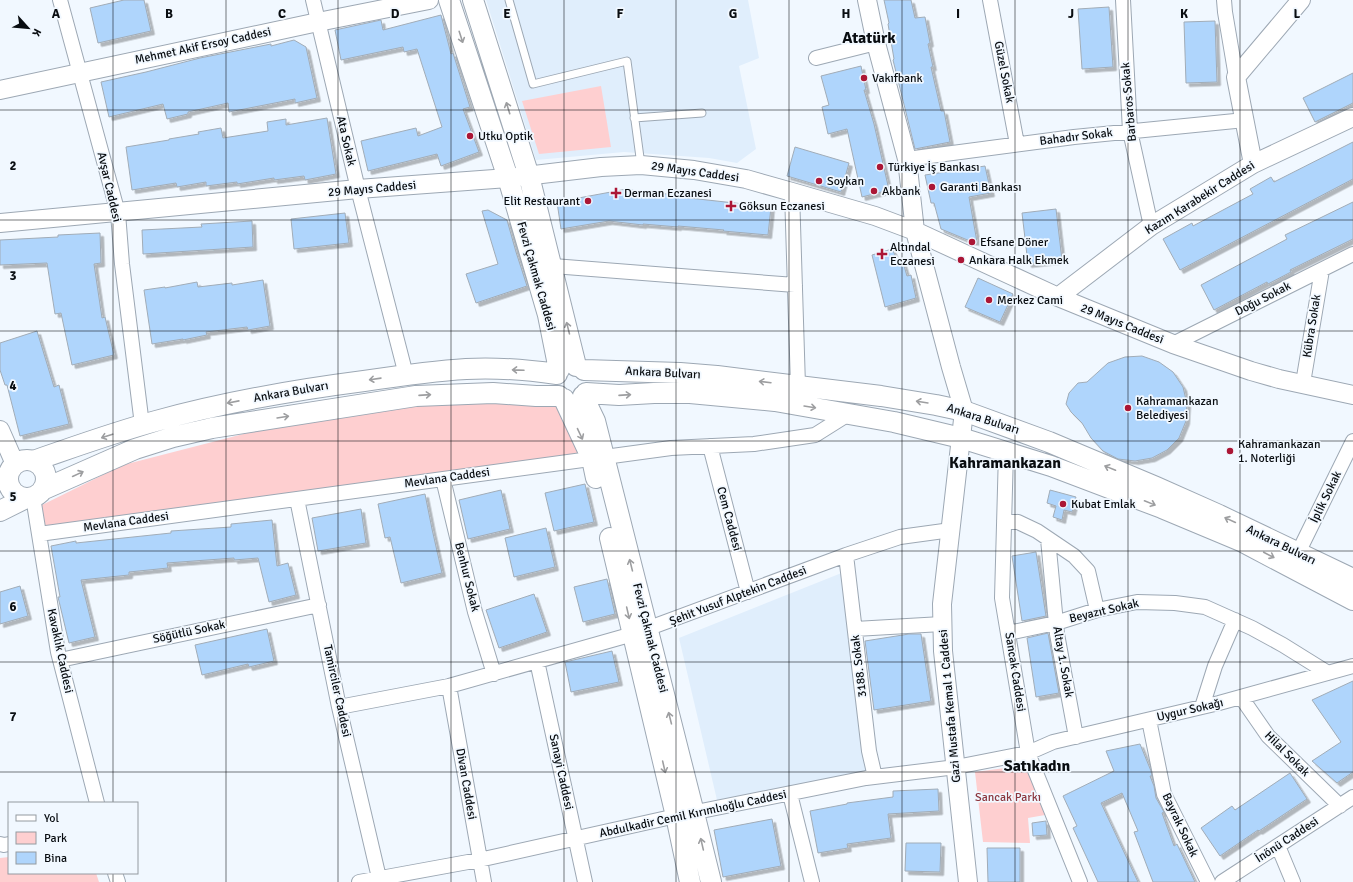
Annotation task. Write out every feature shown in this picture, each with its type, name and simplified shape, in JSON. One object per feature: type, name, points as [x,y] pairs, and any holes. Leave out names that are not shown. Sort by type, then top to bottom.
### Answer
[{"type":"main road","name":"Fevzi Çakmak Caddesi","points":[[449,0],[508,178],[548,315],[569,370]]},
{"type":"main road","name":"Fevzi Çakmak Caddesi","points":[[473,0],[529,176],[552,266],[569,370]]},
{"type":"main road","name":"Ankara Bulvarı","points":[[15,467],[142,425],[188,412],[228,403],[325,386],[406,375],[468,369],[680,373],[914,401],[964,411],[1049,442],[1156,487],[1219,515],[1353,579]]},
{"type":"main road","points":[[569,370],[588,378],[589,383],[573,396],[556,392],[554,382],[569,370]]},
{"type":"main road","name":"Ankara Bulvarı","points":[[0,511],[135,448],[212,428],[416,396],[493,393],[536,396],[690,393],[775,401],[850,413],[961,438],[1051,466],[1118,490],[1241,541],[1353,600]]},
{"type":"main road","name":"Fevzi Çakmak Caddesi","points":[[573,396],[598,459],[685,815],[710,882]]},
{"type":"main road","points":[[38,464],[45,473],[45,485],[34,495],[20,497],[14,494],[8,482],[8,475],[15,467],[38,464]]},
{"type":"main road","name":"Fevzi Çakmak Caddesi","points":[[685,815],[690,882]]},
{"type":"street","name":"Avşar Caddesi","points":[[60,0],[118,213],[122,264],[142,425]]},
{"type":"street","name":"Ata Sokak","points":[[313,0],[358,189],[406,375]]},
{"type":"street","name":"Mehmet Akif Ersoy Caddesi","points":[[0,90],[318,22],[429,0]]},
{"type":"street","points":[[867,0],[876,43],[907,159],[915,231],[964,411]]},
{"type":"street","name":"Güzel Sokak","points":[[990,0],[1017,144]]},
{"type":"street","name":"Barbaros Sokak","points":[[1123,0],[1130,131],[1151,226]]},
{"type":"street","points":[[1224,0],[1224,12],[1253,164]]},
{"type":"street","points":[[1236,77],[1301,0]]},
{"type":"street","points":[[816,58],[876,43]]},
{"type":"street","name":"Kazım Karabekir Caddesi","points":[[1058,297],[1151,226],[1253,164],[1353,117]]},
{"type":"street","name":"Bahadır Sokak","points":[[907,159],[1017,144],[1245,120]]},
{"type":"street","name":"29 Mayıs Caddesi","points":[[0,223],[118,213],[358,189],[508,178],[601,167],[641,165],[694,170],[746,179],[875,216],[915,231],[1058,297],[1173,344],[1278,379],[1303,383],[1353,395]]},
{"type":"street","points":[[792,192],[798,386]]},
{"type":"street","name":"Doğu Sokak","points":[[1173,344],[1353,254]]},
{"type":"street","points":[[552,266],[795,285]]},
{"type":"street","name":"Kübra Sokak","points":[[1303,383],[1322,270]]},
{"type":"street","name":"Gazi Mustafa Kemal 1 Caddesi","points":[[964,411],[942,604],[942,624],[943,651],[968,882]]},
{"type":"street","name":"Mevlana Caddesi","points":[[39,534],[671,448],[754,444],[815,435],[850,413]]},
{"type":"street","points":[[0,430],[15,467]]},
{"type":"street","name":"İplik Sokak","points":[[1298,553],[1353,441]]},
{"type":"street","name":"Cem Caddesi","points":[[710,446],[748,592]]},
{"type":"street","name":"Sancak Caddesi","points":[[1006,452],[1002,598],[1028,753],[1080,882]]},
{"type":"street","name":"Benhur Sokak","points":[[444,479],[475,612],[494,674]]},
{"type":"street","name":"Kavaklık Caddesi","points":[[34,495],[60,660],[97,802]]},
{"type":"street","name":"Tamirciler Caddesi","points":[[297,498],[339,707],[380,880]]},
{"type":"street","points":[[1004,521],[1018,522],[1031,528],[1074,556],[1088,571],[1097,610]]},
{"type":"street","name":"Şehit Yusuf Alptekin Caddesi","points":[[339,707],[450,686],[641,632],[846,555],[900,537],[950,530]]},
{"type":"street","name":"Altay 1. Sokak","points":[[1048,540],[1056,623],[1076,737]]},
{"type":"street","name":"3188. Sokak","points":[[846,555],[869,751],[875,778]]},
{"type":"street","name":"Beyazıt Sokak","points":[[1008,634],[1056,623],[1097,610],[1137,602],[1175,603],[1205,607],[1235,620],[1284,645],[1328,673]]},
{"type":"street","name":"Söğütlü Sokak","points":[[60,660],[319,605]]},
{"type":"street","points":[[1202,707],[1215,666],[1235,620]]},
{"type":"street","points":[[855,629],[942,624]]},
{"type":"street","name":"Sanayi Caddesi","points":[[537,661],[585,882]]},
{"type":"street","name":"Uygur Sokağı","points":[[1028,753],[1053,742],[1202,707],[1353,666]]},
{"type":"street","name":"Divan Caddesi","points":[[450,686],[484,882]]},
{"type":"street","name":"Hilal Sokak","points":[[1241,697],[1268,736],[1340,806]]},
{"type":"street","name":"Bayrak Sokak","points":[[1149,720],[1164,794],[1208,882]]},
{"type":"street","name":"Abdulkadir Cemil Kırımlıoğlu Caddesi","points":[[359,882],[380,880],[479,860],[685,815],[790,794],[875,778],[956,767],[1028,753]]},
{"type":"street","points":[[790,794],[812,882]]},
{"type":"street","name":"İnönü Caddesi","points":[[1222,882],[1353,797]]},
{"type":"street","points":[[1278,846],[1294,882]]},
{"type":"lane","points":[[509,0],[533,84],[627,61],[641,165]]},
{"type":"lane","points":[[634,118],[702,113]]},
{"type":"shaded area","points":[[486,0],[748,0],[759,58],[739,66],[756,149],[737,163],[709,158],[624,152],[536,160]]},
{"type":"shaded area","points":[[849,570],[879,769],[717,800],[679,638]]},
{"type":"green space","points":[[601,86],[611,147],[539,154],[522,101]]},
{"type":"green space","points":[[559,402],[584,455],[39,534],[42,505],[123,465],[259,430],[429,404]]},
{"type":"green space","name":"Sancak Parkı","points":[[1027,765],[1045,815],[1028,818],[1030,843],[983,842],[975,772]]},
{"type":"green space","points":[[8,857],[8,874],[96,874],[99,882],[0,882],[0,858]]},
{"type":"building","points":[[124,0],[144,0],[151,31],[98,43],[90,8]]},
{"type":"building","points":[[884,0],[911,0],[915,18],[925,17],[930,43],[928,44],[933,67],[931,67],[941,111],[944,111],[950,142],[915,149],[893,60],[889,23]]},
{"type":"building","points":[[1109,7],[1113,67],[1082,69],[1078,9]]},
{"type":"building","points":[[441,15],[451,54],[453,53],[470,107],[463,109],[479,152],[441,166],[437,154],[368,171],[361,141],[416,128],[418,136],[442,127],[417,49],[404,52],[403,47],[341,60],[335,30],[381,20],[383,30]]},
{"type":"building","points":[[1215,21],[1217,82],[1186,83],[1184,22]]},
{"type":"building","points":[[294,40],[306,47],[317,98],[295,103],[295,99],[229,112],[228,103],[188,112],[188,114],[167,119],[163,104],[109,117],[101,82],[200,58],[271,44],[271,46]]},
{"type":"building","points":[[861,66],[866,90],[864,90],[874,124],[889,190],[862,197],[847,129],[828,134],[822,107],[829,105],[821,76]]},
{"type":"building","points":[[1353,73],[1353,103],[1315,122],[1303,98]]},
{"type":"building","points":[[327,118],[336,174],[305,180],[304,176],[206,186],[206,182],[177,187],[176,183],[132,190],[126,147],[199,134],[198,132],[221,128],[223,138],[268,131],[267,122],[286,119],[286,125]]},
{"type":"building","points":[[1353,142],[1353,179],[1180,270],[1163,239],[1192,223],[1193,226],[1253,194],[1250,189],[1271,177],[1274,182]]},
{"type":"building","points":[[795,147],[849,163],[841,192],[787,176]]},
{"type":"building","points":[[985,166],[991,193],[969,197],[977,242],[970,241],[941,229],[934,203],[931,203],[925,175]]},
{"type":"building","points":[[627,189],[654,195],[654,193],[681,195],[680,197],[771,207],[768,235],[609,221],[561,229],[557,202]]},
{"type":"building","points":[[1353,202],[1353,239],[1290,270],[1291,272],[1268,284],[1267,282],[1214,310],[1201,285],[1287,239],[1285,235]]},
{"type":"building","points":[[1056,209],[1062,260],[1028,264],[1022,213]]},
{"type":"building","points":[[488,210],[507,220],[527,286],[476,303],[466,274],[498,264],[482,211]]},
{"type":"building","points":[[345,213],[349,243],[294,249],[291,219]]},
{"type":"building","points":[[252,221],[253,247],[143,254],[142,230],[202,227],[201,224]]},
{"type":"building","points":[[100,233],[101,263],[94,264],[102,318],[105,317],[114,355],[72,365],[61,313],[55,314],[47,263],[0,265],[0,240]]},
{"type":"building","points":[[892,249],[897,259],[902,259],[907,276],[911,275],[916,298],[885,307],[872,255]]},
{"type":"building","name":"Merkez Cami","points":[[978,278],[1013,294],[1000,322],[965,307]]},
{"type":"building","points":[[263,280],[270,326],[248,330],[247,327],[206,332],[207,335],[152,344],[144,290],[197,282],[198,287],[232,283],[232,285]]},
{"type":"building","points":[[37,331],[54,387],[59,385],[69,424],[20,436],[7,385],[5,385],[0,370],[0,343]]},
{"type":"building","name":"Kahramankazan Belediyesi","points":[[1142,356],[1159,362],[1173,372],[1183,387],[1187,404],[1186,421],[1179,438],[1167,450],[1152,458],[1135,461],[1118,459],[1103,451],[1091,438],[1082,423],[1071,412],[1066,404],[1069,393],[1078,383],[1087,382],[1108,363],[1125,357]]},
{"type":"building","points":[[585,484],[594,522],[554,531],[545,493]]},
{"type":"building","points":[[501,490],[510,529],[468,539],[459,500]]},
{"type":"building","name":"Kubat Emlak","points":[[1050,490],[1076,497],[1072,512],[1064,510],[1062,520],[1053,517],[1056,506],[1047,503]]},
{"type":"building","points":[[425,494],[442,573],[401,583],[390,537],[385,538],[378,504]]},
{"type":"building","points":[[361,509],[366,543],[318,551],[312,518]]},
{"type":"building","points":[[272,520],[277,566],[288,563],[296,595],[269,602],[258,558],[234,560],[234,558],[167,563],[168,568],[129,572],[129,575],[81,580],[95,637],[69,643],[58,597],[60,597],[51,546],[76,541],[76,543],[171,533],[171,531],[231,527],[231,524]]},
{"type":"building","points":[[546,528],[555,567],[514,577],[505,538]]},
{"type":"building","points":[[1036,552],[1046,616],[1022,621],[1012,556]]},
{"type":"building","points":[[607,579],[615,614],[583,622],[574,587]]},
{"type":"building","points":[[20,586],[28,616],[0,624],[0,592]]},
{"type":"building","points":[[534,594],[547,632],[499,648],[486,610]]},
{"type":"building","points":[[267,629],[274,661],[249,667],[248,664],[202,675],[195,645]]},
{"type":"building","points":[[1048,633],[1059,693],[1036,697],[1027,638]]},
{"type":"building","points":[[909,634],[921,634],[931,701],[874,710],[865,641]]},
{"type":"building","points":[[612,651],[619,682],[571,692],[565,662]]},
{"type":"building","points":[[1353,681],[1353,772],[1337,783],[1312,761],[1341,742],[1312,700]]},
{"type":"building","points":[[1140,744],[1151,771],[1152,776],[1150,776],[1154,786],[1156,798],[1164,812],[1162,813],[1174,846],[1177,844],[1195,882],[1153,882],[1134,832],[1138,831],[1122,793],[1101,803],[1138,882],[1098,882],[1073,828],[1077,826],[1063,796],[1114,771],[1106,751]]},
{"type":"building","points":[[1290,773],[1307,799],[1220,856],[1201,828],[1232,806],[1235,810]]},
{"type":"building","points":[[938,789],[939,811],[888,814],[891,838],[847,844],[848,848],[818,853],[810,811],[847,803],[893,797],[893,791]]},
{"type":"building","points":[[772,819],[781,866],[723,877],[714,830]]},
{"type":"building","points":[[1046,821],[1047,835],[1033,836],[1032,823]]},
{"type":"building","points":[[906,843],[941,843],[940,872],[905,871]]},
{"type":"building","points":[[987,848],[1020,848],[1020,882],[988,882]]},
{"type":"place","name":"Vakıfbank","points":[[864,78]]},
{"type":"place","name":"Utku Optik","points":[[470,136]]},
{"type":"place","name":"Türkiye İş Bankası","points":[[880,167]]},
{"type":"place","name":"Soykan","points":[[819,181]]},
{"type":"place","name":"Garanti Bankası","points":[[932,187]]},
{"type":"place","name":"Akbank","points":[[874,191]]},
{"type":"place","name":"Derman Eczanesi","points":[[616,193]]},
{"type":"place","name":"Elit Restaurant","points":[[588,201]]},
{"type":"place","name":"Göksun Eczanesi","points":[[731,206]]},
{"type":"place","name":"Efsane Döner","points":[[972,242]]},
{"type":"place","name":"Altındal Eczanesi","points":[[882,254]]},
{"type":"place","name":"Ankara Halk Ekmek","points":[[961,260]]},
{"type":"place","name":"Merkez Cami","points":[[989,300]]},
{"type":"place","name":"Kahramankazan Belediyesi","points":[[1128,408]]},
{"type":"place","name":"Kahramankazan 1. Noterliği","points":[[1230,451]]},
{"type":"place","name":"Kubat Emlak","points":[[1063,504]]},
{"type":"district","name":"Atatürk","points":[[869,38]]},
{"type":"district","name":"Kahramankazan","points":[[1005,463]]},
{"type":"district","name":"Satıkadın","points":[[1037,766]]}]
